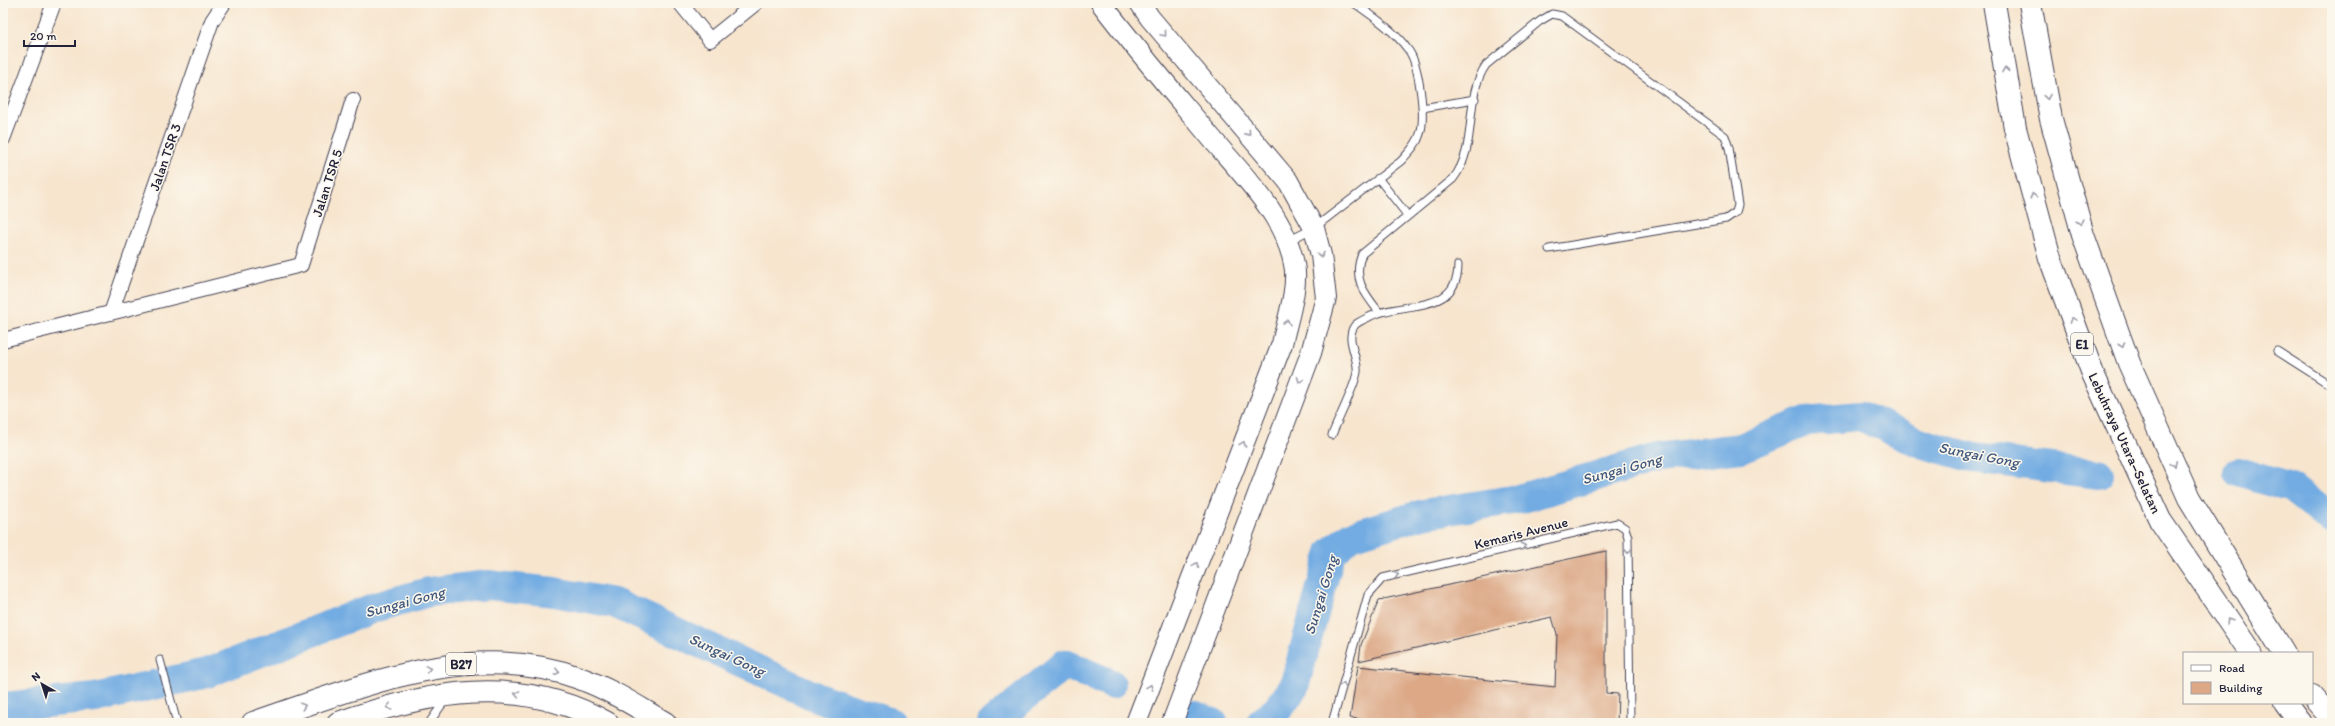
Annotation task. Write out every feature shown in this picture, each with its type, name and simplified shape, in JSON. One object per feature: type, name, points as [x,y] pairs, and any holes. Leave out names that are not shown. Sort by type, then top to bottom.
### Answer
[{"type":"main road","name":"Lebuhraya Utara–Selatan","points":[[1994,3],[2015,128],[2046,243],[2093,374],[2160,520],[2250,652]]},
{"type":"main road","points":[[2030,3],[2051,119],[2083,235],[2129,364],[2190,498],[2283,652]]},
{"type":"main road","name":"B27","points":[[253,723],[395,675],[459,663],[528,666],[579,678],[616,695],[665,723]]},
{"type":"main road","name":"B27","points":[[338,723],[372,711],[451,693],[506,692],[553,700],[607,723]]},
{"type":"main road","points":[[2313,697],[2332,719]]},
{"type":"main road","points":[[2286,704],[2300,723]]},
{"type":"street","points":[[3,139],[54,3]]},
{"type":"street","name":"Jalan TSR 3","points":[[111,313],[212,21],[224,3]]},
{"type":"street","points":[[680,3],[710,40],[756,3]]},
{"type":"street","points":[[1101,3],[1132,44],[1262,199],[1288,241],[1295,266],[1293,294],[1282,344],[1136,723]]},
{"type":"street","points":[[1140,3],[1150,18],[1288,181],[1314,228],[1321,255],[1326,298],[1311,353],[1172,723]]},
{"type":"street","name":"Jalan TSR 5","points":[[111,313],[301,265],[353,100]]},
{"type":"street","points":[[3,340],[111,313]]},
{"type":"lane","points":[[1288,241],[1314,228],[1378,178],[1413,148],[1421,134],[1422,92],[1410,52],[1376,19],[1354,3]]},
{"type":"lane","points":[[1379,312],[1363,292],[1357,266],[1362,254],[1453,179],[1462,168],[1468,148],[1475,99],[1481,72],[1486,65],[1540,21],[1552,14],[1562,16],[1725,136],[1729,148],[1738,205],[1736,212],[1726,219],[1646,234],[1549,249]]},
{"type":"lane","points":[[1422,108],[1475,99]]},
{"type":"lane","points":[[1378,178],[1408,216]]},
{"type":"lane","points":[[1332,435],[1357,372],[1351,337],[1356,324],[1379,312],[1437,302],[1452,290],[1458,276],[1458,265]]},
{"type":"lane","points":[[2277,351],[2332,386]]},
{"type":"lane","name":"Kemaris Avenue","points":[[1332,723],[1368,595],[1383,578],[1617,523],[1625,528],[1628,537],[1630,723]]},
{"type":"lane","points":[[160,660],[177,723]]},
{"type":"lane","points":[[429,723],[451,693]]},
{"type":"building","points":[[1606,551],[1606,693],[1618,694],[1617,723],[1391,723],[1350,718],[1358,666],[1555,687],[1557,634],[1552,617],[1359,661],[1361,645],[1379,600]]},
{"type":"waterway","name":"Sungai Gong","points":[[1261,723],[1277,710],[1294,687],[1331,552],[1351,536],[1423,514],[1519,499],[1657,458],[1741,448],[1807,421],[1860,416],[1924,444],[1974,458],[2099,474]]},
{"type":"waterway","name":"Sungai Gong","points":[[2238,472],[2291,488],[2332,520]]},
{"type":"waterway","name":"Sungai Gong","points":[[3,707],[95,698],[207,673],[376,607],[429,592],[488,585],[554,592],[614,603],[814,696],[891,723]]},
{"type":"waterway","name":"Sungai Gong","points":[[992,723],[1065,664],[1111,684]]},
{"type":"waterway","name":"Sungai Gong","points":[[1193,715],[1213,723]]}]
